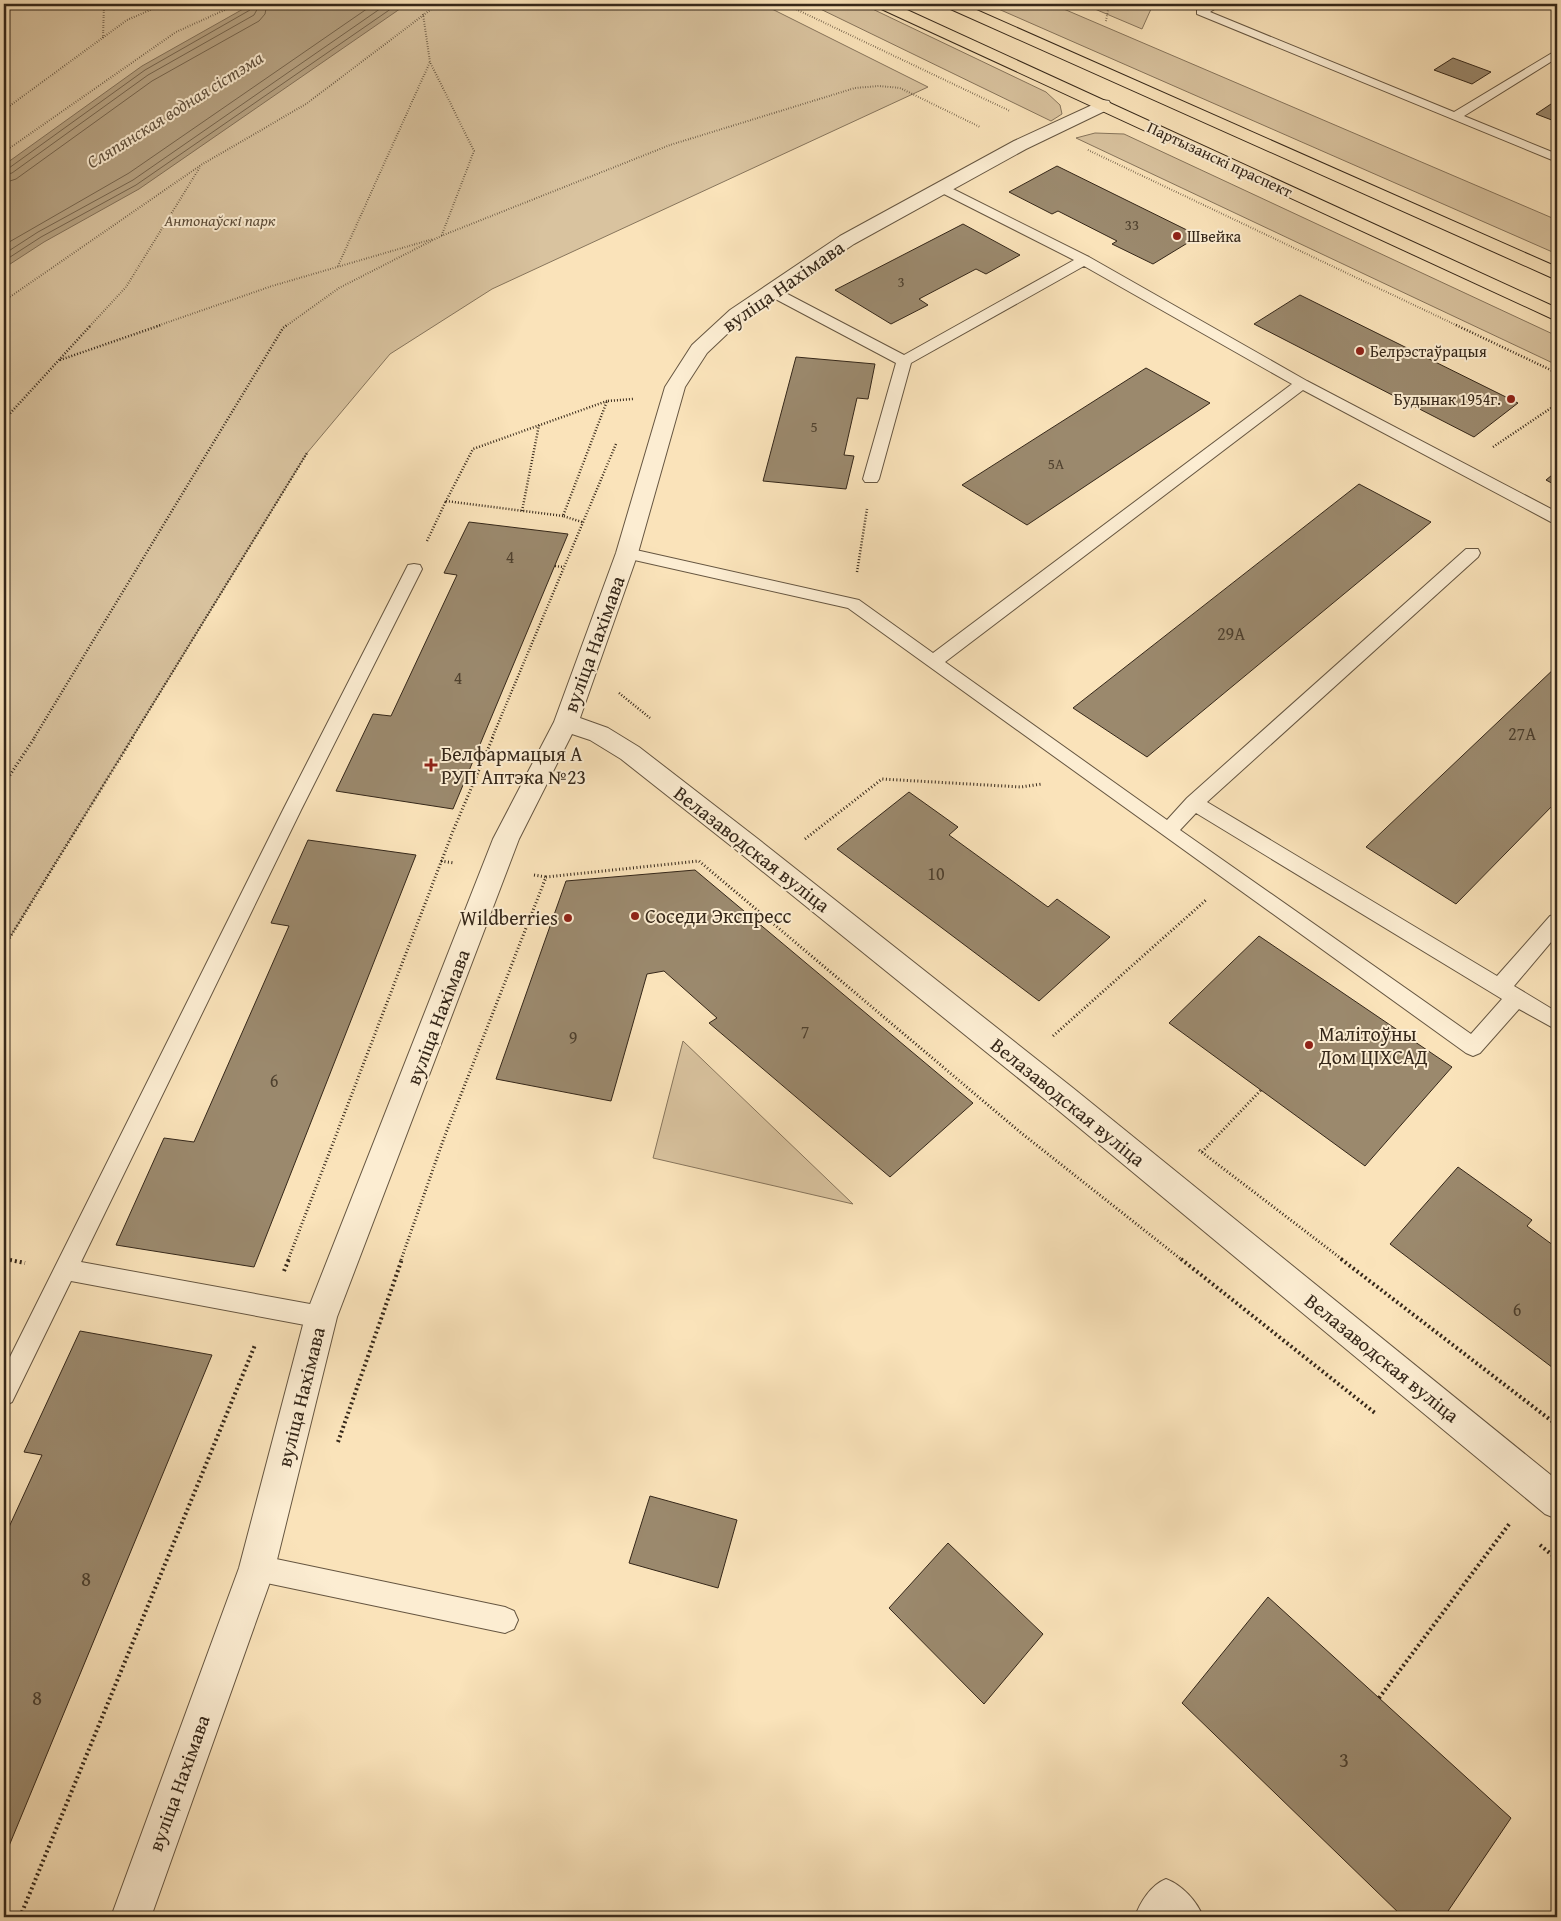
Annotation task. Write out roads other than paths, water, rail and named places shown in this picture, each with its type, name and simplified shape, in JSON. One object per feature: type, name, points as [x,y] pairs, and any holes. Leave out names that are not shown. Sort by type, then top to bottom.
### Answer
[{"type":"main road","name":"Партызанскі праспект","points":[[882,4],[1557,315]]},
{"type":"main road","name":"Партызанскі праспект","points":[[951,4],[1141,86],[1557,274]]},
{"type":"main road","points":[[1103,105],[1141,86]]},
{"type":"street","name":"вуліца Нахімава","points":[[131,1917],[257,1568],[321,1317],[506,838],[566,722],[627,553],[675,387],[699,349],[737,314],[847,240],[941,187],[1103,105]]},
{"type":"street","name":"Велазаводская вуліца","points":[[566,722],[599,734],[630,752],[1063,1097],[1557,1502]]},
{"type":"lane","points":[[1216,4],[1201,12],[1557,158]]},
{"type":"lane","points":[[1455,117],[1557,53]]},
{"type":"lane","points":[[941,187],[1084,260],[1302,384],[1557,518]]},
{"type":"lane","points":[[871,479],[904,361],[1084,260]]},
{"type":"lane","points":[[771,291],[904,361]]},
{"type":"lane","points":[[933,662],[1302,384]]},
{"type":"lane","points":[[627,553],[853,604],[1168,831],[1473,1047],[1517,997]]},
{"type":"lane","points":[[1168,831],[1194,803],[1472,553]]},
{"type":"lane","points":[[4,1394],[292,810],[414,569]]},
{"type":"lane","points":[[1194,803],[1557,1022]]},
{"type":"lane","points":[[1500,987],[1557,922]]},
{"type":"lane","points":[[66,1270],[321,1317]]},
{"type":"lane","points":[[257,1568],[505,1620]]},
{"type":"lane","points":[[1149,1917],[1166,1893],[1189,1917]]},
{"type":"water","name":"Сляпянская водная сістэма","points":[[252,4],[407,4],[139,189],[44,242],[4,268],[4,165],[142,66]]},
{"type":"place","name":"Швейка","points":[[1177,236]]},
{"type":"place","name":"Белрэстаўрацыя","points":[[1360,351]]},
{"type":"place","name":"Будынак 1954г.","points":[[1511,399]]},
{"type":"place","name":"Белфармацыя А РУП Аптэка №23","points":[[431,765]]},
{"type":"place","name":"Соседи Экспресс","points":[[635,916]]},
{"type":"place","name":"Wildberries","points":[[568,918]]},
{"type":"place","name":"Малітоўны Дом ЦІХСАД","points":[[1309,1045]]},
{"type":"park label","name":"Антонаўскі парк","points":[[220,220]]}]
